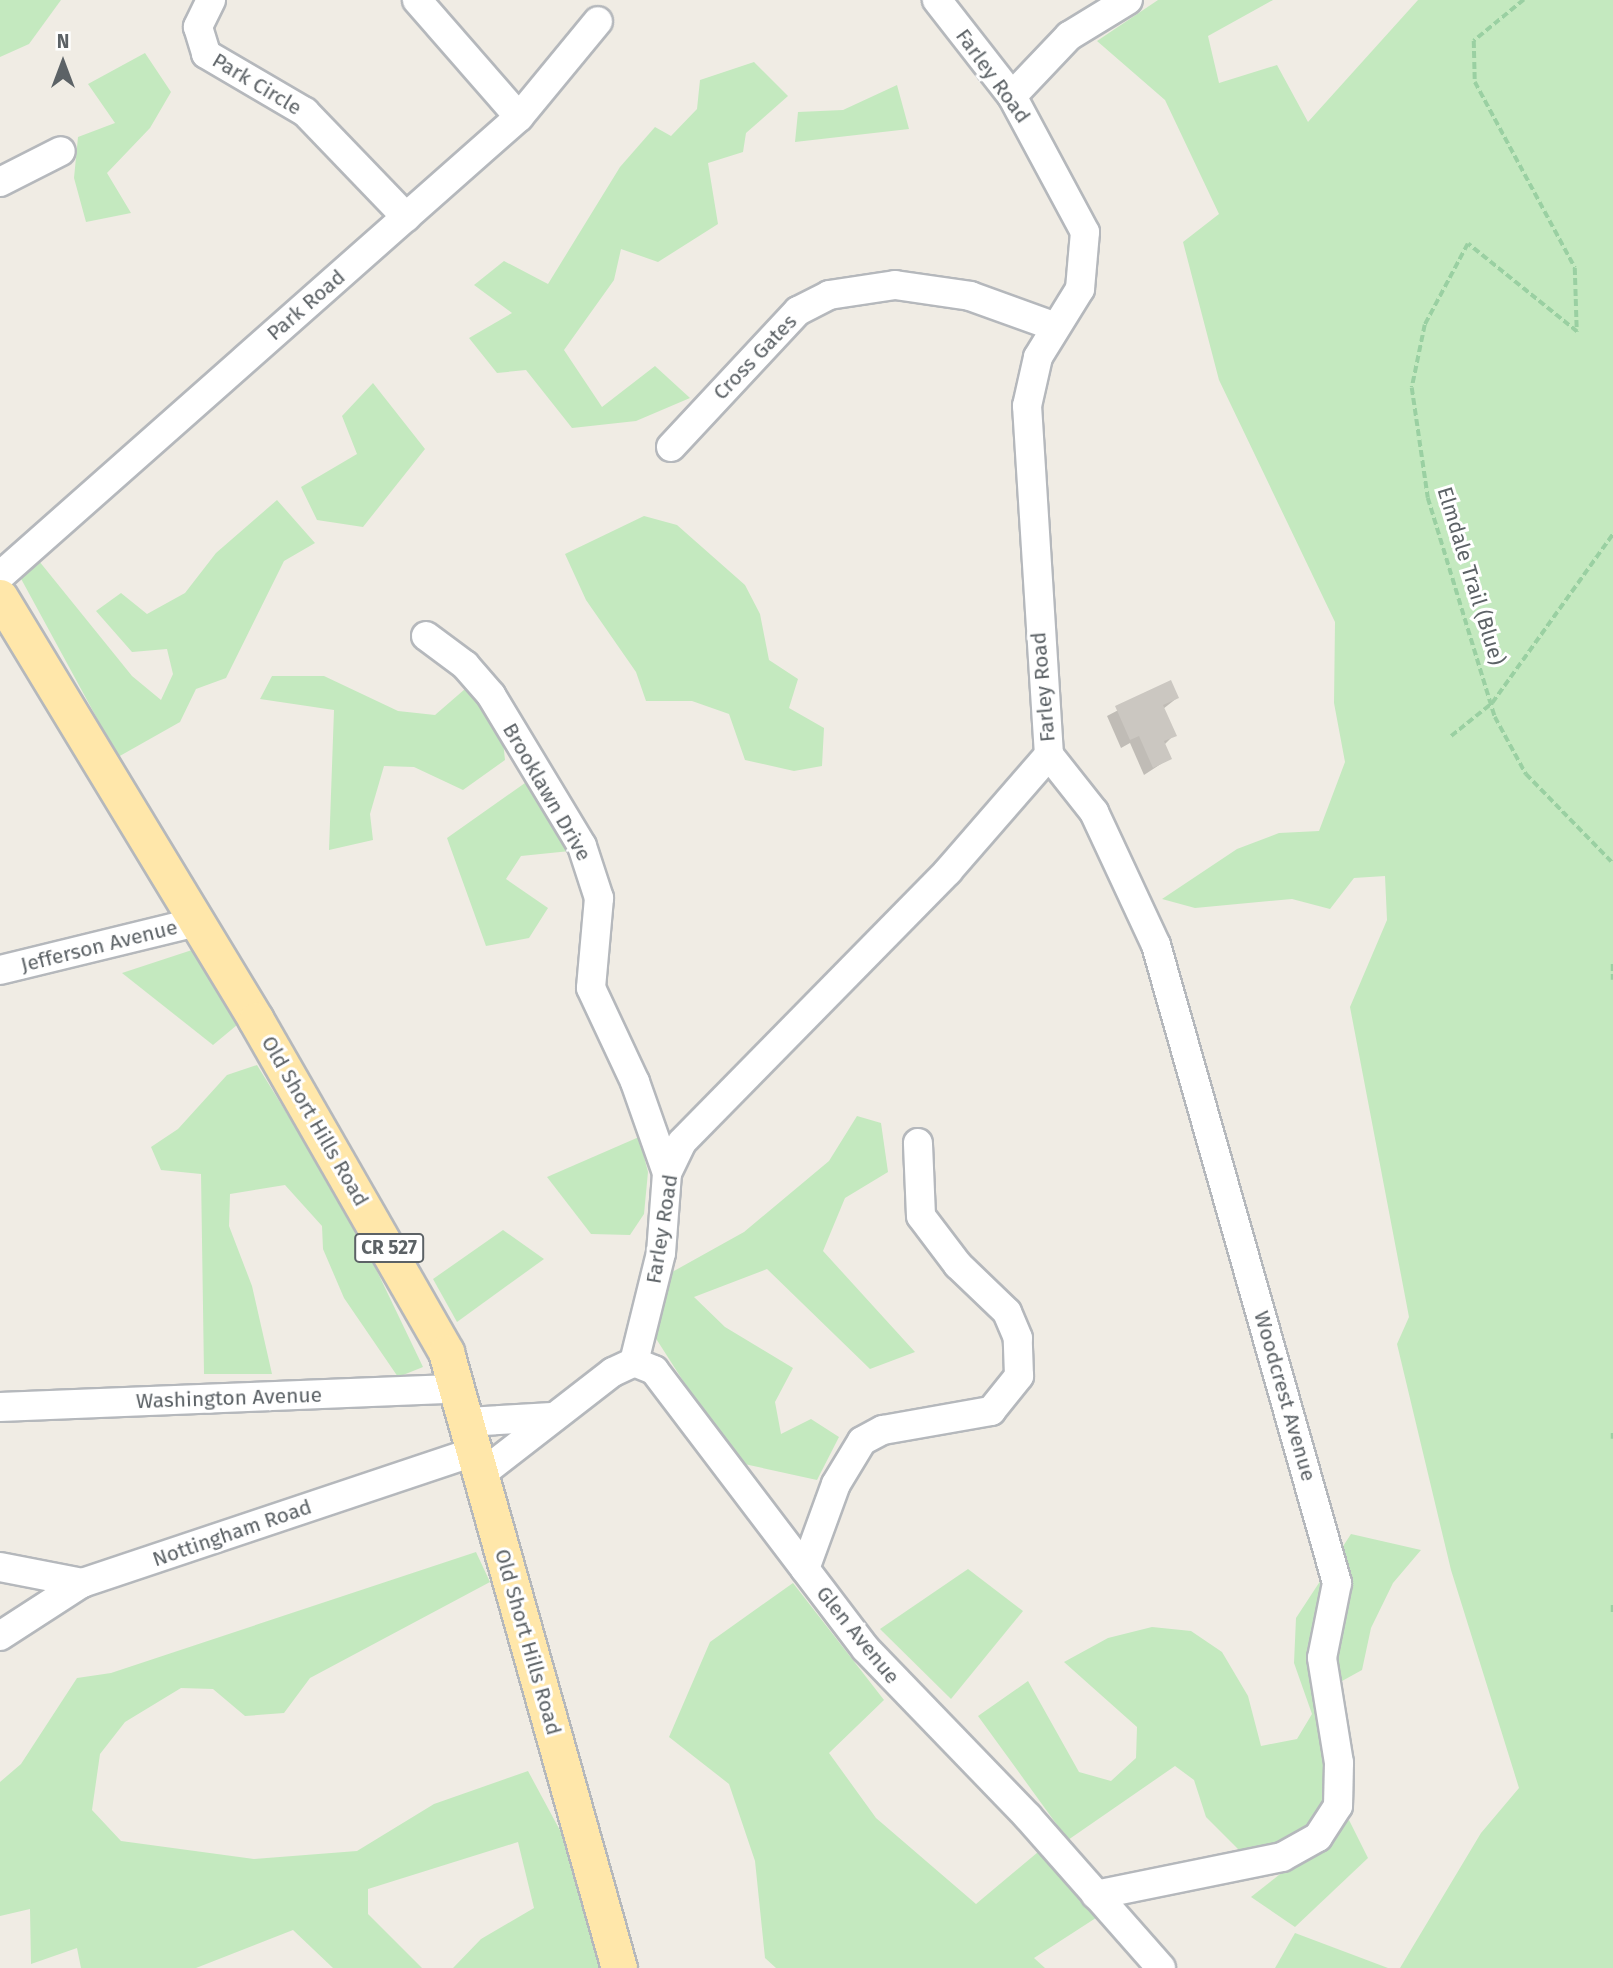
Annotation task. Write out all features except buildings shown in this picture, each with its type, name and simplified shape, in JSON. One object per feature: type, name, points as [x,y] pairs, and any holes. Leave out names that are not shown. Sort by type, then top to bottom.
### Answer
[{"type":"main road","name":"Old Short Hills Road","points":[[0,597],[197,922],[429,1317],[458,1389],[620,1968]]},
{"type":"street","name":"Park Circle","points":[[211,0],[198,27],[206,54],[304,112],[406,217]]},
{"type":"street","points":[[417,0],[519,117]]},
{"type":"street","name":"Farley Road","points":[[634,1362],[662,1253],[667,1173],[705,1114],[948,871],[1049,755],[1027,406],[1038,357],[1080,289],[1085,232],[1012,96],[937,0]]},
{"type":"street","points":[[1012,96],[1069,36],[1128,0]]},
{"type":"street","name":"Park Road","points":[[0,576],[519,117],[598,21]]},
{"type":"street","points":[[0,182],[61,151]]},
{"type":"street","name":"Cross Gates","points":[[671,447],[798,311],[829,295],[895,285],[970,296],[1056,327]]},
{"type":"street","name":"Brooklawn Drive","points":[[426,636],[465,665],[491,695],[582,846],[599,898],[591,988],[667,1173]]},
{"type":"street","name":"Woodcrest Avenue","points":[[1049,755],[1094,812],[1156,945],[1337,1583],[1322,1658],[1339,1763],[1338,1806],[1318,1837],[1282,1857],[1096,1895]]},
{"type":"street","name":"Jefferson Avenue","points":[[0,970],[197,922]]},
{"type":"street","points":[[805,1569],[836,1484],[862,1441],[883,1430],[991,1411],[1014,1391],[1019,1376],[1018,1338],[1007,1312],[958,1265],[921,1216],[918,1143]]},
{"type":"street","points":[[474,1450],[558,1416],[634,1362]]},
{"type":"street","name":"Glen Avenue","points":[[634,1362],[654,1370],[866,1649],[1161,1968]]},
{"type":"street","name":"Washington Avenue","points":[[0,1407],[458,1389]]},
{"type":"street","points":[[474,1450],[558,1416]]},
{"type":"street","name":"Nottingham Road","points":[[0,1636],[82,1583],[474,1450]]},
{"type":"street","points":[[0,1567],[82,1583]]},
{"type":"path","name":"Elmdale Trail (Blue)","points":[[1524,0],[1474,41],[1475,82],[1575,268],[1577,332],[1468,244],[1425,325],[1412,388],[1428,498],[1492,704],[1526,774],[1613,863]]},
{"type":"path","points":[[1451,736],[1492,704],[1613,534]]},
{"type":"path","points":[[1613,964],[1613,980]]},
{"type":"path","points":[[1613,1433],[1613,1439]]},
{"type":"path","points":[[1613,1605],[1613,1614]]},
{"type":"green space","points":[[0,0],[61,0],[29,44],[0,57]]},
{"type":"green space","points":[[1158,0],[1273,0],[1208,36],[1219,83],[1277,65],[1308,122],[1418,0],[1613,0],[1613,1968],[1400,1968],[1481,1833],[1519,1788],[1451,1570],[1397,1344],[1409,1317],[1350,1007],[1387,920],[1385,876],[1354,878],[1330,909],[1292,899],[1195,908],[1162,899],[1237,849],[1279,833],[1319,831],[1345,762],[1334,703],[1335,622],[1219,380],[1183,242],[1219,214],[1165,100],[1097,41]]},
{"type":"green space","points":[[145,53],[171,92],[150,128],[107,173],[131,213],[86,222],[74,178],[78,137],[115,123],[88,84]]},
{"type":"green space","points":[[754,62],[788,96],[746,133],[743,152],[708,163],[718,224],[658,262],[621,249],[614,280],[564,350],[602,407],[655,366],[690,398],[636,421],[572,428],[526,370],[497,373],[469,338],[512,313],[474,285],[504,261],[548,284],[620,167],[655,127],[671,136],[697,109],[700,80]]},
{"type":"green space","points":[[897,85],[909,129],[795,142],[798,112],[843,110]]},
{"type":"green space","points":[[373,383],[425,449],[363,527],[317,520],[301,487],[357,454],[342,416]]},
{"type":"green space","points":[[277,500],[315,543],[284,561],[226,678],[196,689],[180,722],[118,757],[19,575],[39,561],[132,676],[161,700],[173,674],[167,649],[132,652],[96,611],[121,593],[147,614],[185,593],[216,553]]},
{"type":"green space","points":[[644,516],[677,525],[745,585],[760,614],[769,660],[798,679],[789,708],[824,728],[822,766],[794,771],[745,760],[729,714],[692,701],[646,701],[636,672],[586,600],[565,554]]},
{"type":"green space","points":[[272,676],[324,676],[398,711],[435,715],[465,689],[502,732],[505,760],[463,790],[414,767],[384,766],[370,814],[373,840],[329,850],[334,710],[260,699]]},
{"type":"green space","points":[[525,783],[570,851],[521,856],[506,879],[548,908],[529,938],[486,946],[447,838]]},
{"type":"green space","points":[[192,950],[237,1025],[213,1045],[122,973]]},
{"type":"green space","points":[[257,1065],[352,1219],[423,1367],[398,1377],[344,1298],[323,1249],[322,1226],[285,1185],[230,1194],[229,1226],[252,1286],[272,1374],[204,1374],[201,1174],[161,1170],[151,1147],[178,1129],[227,1075]]},
{"type":"green space","points":[[857,1116],[881,1123],[888,1172],[845,1198],[823,1251],[915,1352],[870,1369],[767,1269],[694,1297],[725,1327],[793,1368],[775,1402],[781,1434],[811,1419],[839,1437],[817,1480],[735,1462],[655,1337],[665,1276],[744,1232],[829,1161]]},
{"type":"green space","points":[[639,1137],[648,1172],[644,1214],[630,1235],[591,1234],[547,1177]]},
{"type":"green space","points":[[503,1230],[544,1259],[457,1322],[433,1279]]},
{"type":"green space","points":[[1351,1534],[1421,1550],[1393,1583],[1371,1628],[1362,1670],[1322,1692],[1335,1766],[1326,1809],[1301,1837],[1241,1852],[1206,1817],[1194,1780],[1175,1766],[1068,1840],[978,1716],[1028,1681],[1079,1772],[1111,1781],[1136,1758],[1137,1727],[1064,1662],[1108,1638],[1152,1627],[1191,1631],[1222,1652],[1248,1696],[1261,1746],[1297,1739],[1312,1714],[1294,1663],[1296,1618]]},
{"type":"green space","points":[[476,1552],[490,1582],[310,1678],[284,1713],[245,1716],[213,1689],[181,1688],[125,1722],[100,1754],[92,1810],[121,1841],[254,1859],[357,1851],[434,1804],[528,1771],[570,1849],[603,1968],[453,1968],[481,1939],[534,1908],[518,1842],[368,1889],[368,1914],[422,1968],[333,1968],[293,1930],[196,1968],[81,1968],[77,1948],[31,1964],[30,1909],[0,1916],[0,1782],[21,1764],[77,1678],[111,1673]]},
{"type":"green space","points":[[968,1569],[1023,1611],[951,1699],[880,1629]]},
{"type":"green space","points":[[793,1583],[884,1700],[829,1753],[876,1818],[976,1904],[1044,1847],[1102,1914],[1034,1958],[1045,1968],[776,1968],[765,1958],[755,1861],[729,1784],[669,1737],[710,1642]]},
{"type":"green space","points":[[1349,1820],[1368,1858],[1295,1927],[1251,1897]]},
{"type":"green space","points":[[1295,1933],[1388,1968],[1275,1968]]}]
